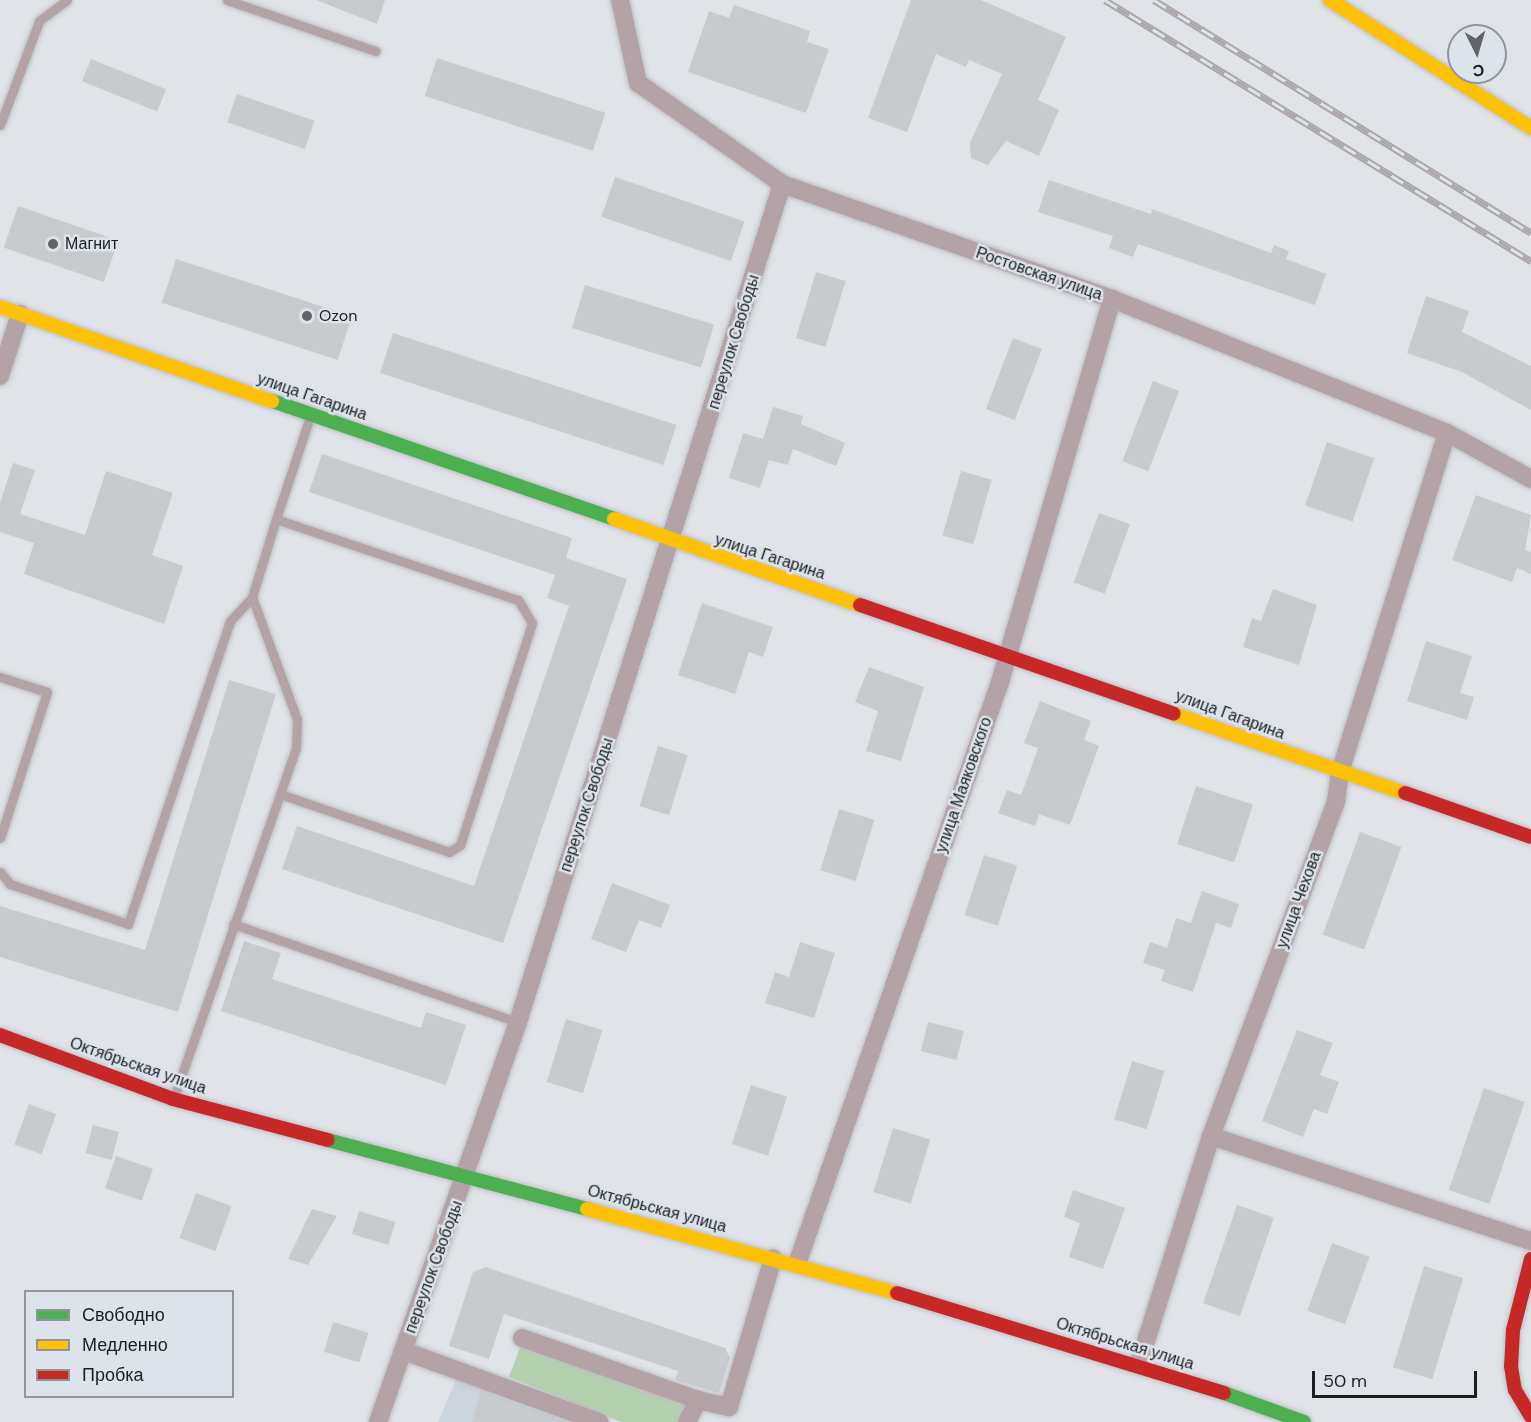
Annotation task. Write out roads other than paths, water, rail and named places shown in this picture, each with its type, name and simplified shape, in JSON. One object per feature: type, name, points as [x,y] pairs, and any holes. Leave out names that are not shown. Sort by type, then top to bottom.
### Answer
[{"type":"main road","points":[[1330,0],[1531,128]]},
{"type":"main road","name":"улица Гагарина","points":[[0,307],[672,542],[1006,653],[1340,772],[1531,837]]},
{"type":"main road","name":"Октябрьская улица","points":[[0,1035],[173,1099],[467,1174],[797,1264],[1139,1363],[1304,1422]]},
{"type":"main road","points":[[1531,1259],[1513,1330],[1511,1366],[1515,1390],[1531,1417]]},
{"type":"street","name":"Ростовская улица","points":[[620,0],[638,83],[782,184],[1112,299],[1447,433],[1531,479]]},
{"type":"street","name":"переулок Свободы","points":[[378,1422],[467,1174],[518,1022],[672,542],[782,184]]},
{"type":"street","name":"улица Маяковского","points":[[797,1264],[1006,653],[1112,299]]},
{"type":"street","points":[[0,376],[20,314]]},
{"type":"street","name":"улица Чехова","points":[[1139,1363],[1211,1136],[1336,801],[1340,772],[1447,433]]},
{"type":"street","points":[[1211,1136],[1531,1241]]},
{"type":"street","points":[[522,1338],[698,1400],[729,1407],[773,1258]]},
{"type":"street","points":[[404,1351],[588,1420]]},
{"type":"street","points":[[687,1422],[698,1400]]},
{"type":"lane","points":[[0,125],[39,21],[67,0]]},
{"type":"lane","points":[[227,0],[375,51]]},
{"type":"lane","points":[[0,872],[10,884],[128,924],[230,621],[252,597],[310,414]]},
{"type":"lane","points":[[276,519],[518,600],[532,623],[460,845],[448,852],[280,794]]},
{"type":"lane","points":[[173,1099],[296,748],[297,719],[252,597]]},
{"type":"lane","points":[[0,676],[47,692],[0,838]]},
{"type":"lane","points":[[233,924],[518,1022]]},
{"type":"railway","points":[[1105,0],[1531,261]]},
{"type":"railway","points":[[1154,0],[1531,233]]},
{"type":"place","name":"Магнит","points":[[53,244]]},
{"type":"place","name":"Ozon","points":[[307,316]]}]
